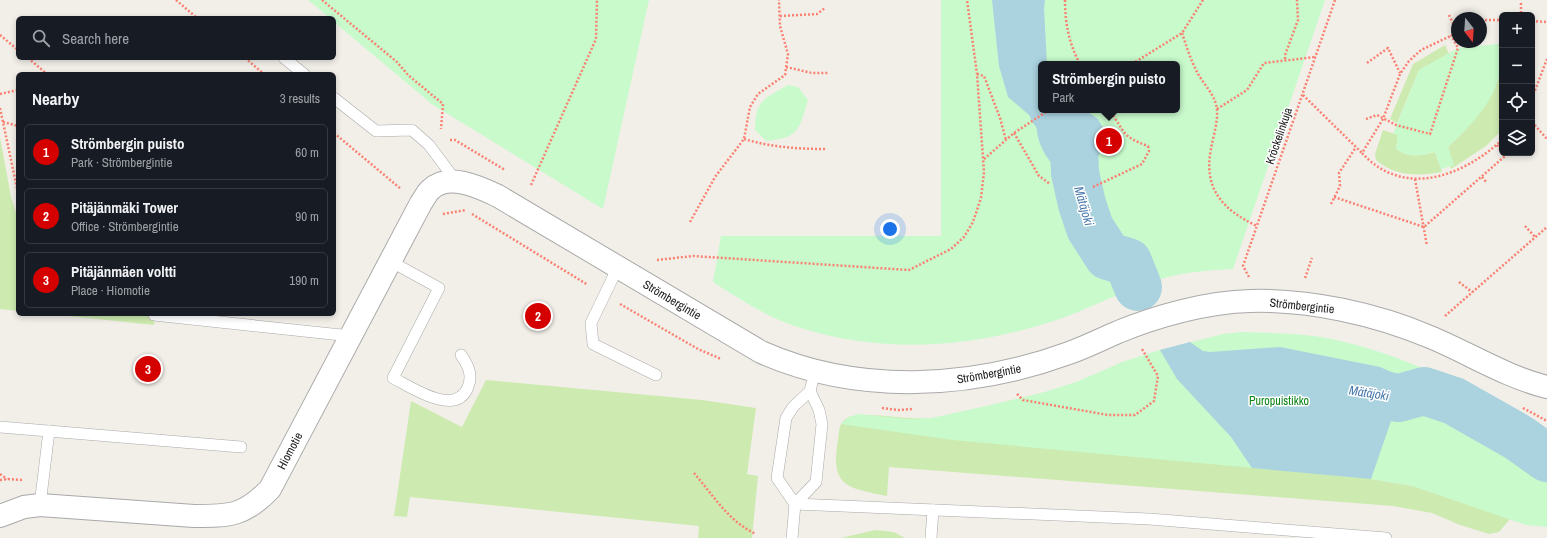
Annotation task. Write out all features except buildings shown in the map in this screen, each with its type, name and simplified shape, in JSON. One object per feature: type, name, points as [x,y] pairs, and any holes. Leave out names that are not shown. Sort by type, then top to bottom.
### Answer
[{"type":"street","name":"Hiomotie","points":[[0,516],[24,507],[40,505],[194,516],[218,516],[238,513],[256,504],[270,489],[421,203],[430,190],[439,184],[456,181]]},
{"type":"street","name":"Strömbergintie","points":[[456,181],[476,185],[498,196],[761,352],[786,363],[812,381],[958,381],[996,375],[1030,367],[1071,352],[1120,331],[1168,315],[1249,301],[1293,303],[1315,306],[1336,309],[1378,319],[1429,336],[1517,378],[1547,387]]},
{"type":"lane","points":[[286,60],[302,72]]},
{"type":"lane","points":[[336,100],[376,131],[412,130],[430,145],[456,181]]},
{"type":"lane","points":[[390,261],[439,288],[392,378],[436,399],[449,401],[458,398],[466,392],[470,384],[468,365],[461,355]]},
{"type":"lane","points":[[618,268],[591,323],[593,344],[656,375]]},
{"type":"lane","points":[[163,316],[351,336]]},
{"type":"lane","points":[[795,504],[777,478],[786,418],[812,381]]},
{"type":"lane","points":[[792,538],[795,504],[816,482],[822,424],[812,381]]},
{"type":"lane","points":[[0,426],[241,447]]},
{"type":"lane","points":[[40,505],[49,431]]},
{"type":"lane","points":[[795,504],[1149,519],[1386,538]]},
{"type":"lane","points":[[931,538],[933,510]]},
{"type":"path","points":[[176,0],[195,16]]},
{"type":"path","points":[[322,0],[397,62],[408,75],[443,104],[441,132]]},
{"type":"path","points":[[531,185],[596,39],[597,0]]},
{"type":"path","points":[[690,222],[715,177],[744,140],[750,107],[758,94],[785,76],[788,54],[780,26],[779,0]]},
{"type":"path","points":[[655,260],[693,256],[910,270],[951,249],[964,237],[973,222],[981,198],[984,159],[977,74],[967,0]]},
{"type":"path","points":[[1065,0],[1065,21],[1071,44],[1079,61]]},
{"type":"path","points":[[1137,61],[1182,33],[1203,0]]},
{"type":"path","points":[[1285,59],[1285,55],[1298,20],[1297,0]]},
{"type":"path","name":"Kröckelinkuja","points":[[1249,277],[1244,266],[1335,0]]},
{"type":"path","points":[[1521,2],[1521,12]]},
{"type":"path","points":[[780,16],[817,14],[825,8]]},
{"type":"path","points":[[1449,15],[1451,19]]},
{"type":"path","points":[[1487,20],[1499,20]]},
{"type":"path","points":[[1535,21],[1547,22]]},
{"type":"path","points":[[1182,33],[1196,70],[1212,96],[1217,110],[1209,157],[1208,175],[1217,196],[1227,208],[1240,218],[1258,226]]},
{"type":"path","points":[[0,35],[16,48]]},
{"type":"path","points":[[1362,153],[1383,119],[1400,74],[1409,61],[1422,50],[1451,36]]},
{"type":"path","points":[[1367,63],[1388,48],[1400,74]]},
{"type":"path","points":[[1366,119],[1377,115],[1396,126],[1430,134],[1458,48]]},
{"type":"path","points":[[1217,110],[1247,90],[1264,63],[1285,59],[1315,57]]},
{"type":"path","points":[[1535,90],[1547,59]]},
{"type":"path","points":[[30,60],[45,72]]},
{"type":"path","points":[[247,60],[262,72]]},
{"type":"path","points":[[786,67],[812,73],[828,74]]},
{"type":"path","points":[[977,74],[984,76],[1000,118],[1006,140]]},
{"type":"path","points":[[0,94],[16,90]]},
{"type":"path","points":[[1303,95],[1370,162],[1392,176],[1415,179],[1438,176],[1457,171],[1474,163],[1497,145],[1499,148]]},
{"type":"path","points":[[0,108],[16,184]]},
{"type":"path","points":[[984,159],[1014,133],[1044,113]]},
{"type":"path","points":[[1093,187],[1142,164],[1149,151],[1148,146],[1131,140],[1124,135],[1111,113]]},
{"type":"path","points":[[3,122],[16,125]]},
{"type":"path","points":[[1535,125],[1547,139]]},
{"type":"path","points":[[1014,133],[1039,176],[1050,184]]},
{"type":"path","points":[[336,136],[402,190]]},
{"type":"path","points":[[744,140],[786,148],[826,149]]},
{"type":"path","points":[[1331,204],[1340,186],[1339,173],[1356,147]]},
{"type":"path","points":[[1424,228],[1505,156]]},
{"type":"path","points":[[1482,177],[1488,183]]},
{"type":"path","points":[[1415,179],[1427,246]]},
{"type":"path","points":[[1334,197],[1424,228]]},
{"type":"path","points":[[442,215],[466,210],[604,295],[698,349],[726,362]]},
{"type":"path","points":[[1525,226],[1535,237]]},
{"type":"path","points":[[1445,316],[1547,226]]},
{"type":"path","points":[[1305,279],[1312,258]]},
{"type":"path","points":[[1459,282],[1472,292]]},
{"type":"path","points":[[1135,348],[1148,344]]},
{"type":"path","points":[[1019,393],[1016,393],[1023,400],[1108,415],[1135,415],[1154,401],[1158,376],[1140,347]]},
{"type":"path","points":[[1516,404],[1547,422]]},
{"type":"path","points":[[877,407],[899,410],[915,409]]},
{"type":"path","points":[[694,473],[731,518],[744,529],[756,534]]},
{"type":"path","points":[[0,474],[7,478]]},
{"type":"green space","points":[[308,0],[649,0],[603,209],[433,105],[336,24],[336,16],[328,16]]},
{"type":"green space","points":[[941,0],[1325,0],[1233,269],[1181,274],[1164,278],[1139,286],[1065,317],[1001,335],[968,341],[902,345],[836,337],[804,329],[768,315],[745,302],[713,282],[721,236],[941,236]]},
{"type":"green space","points":[[1498,44],[1499,75],[1492,95],[1486,105],[1464,132],[1448,147],[1454,165],[1441,169],[1435,152],[1410,155],[1396,149],[1398,135],[1393,134],[1419,70],[1458,48],[1487,48],[1487,45]]},
{"type":"green space","points":[[1445,45],[1449,54],[1419,70],[1397,123],[1390,119],[1413,64]]},
{"type":"green space","points":[[1499,75],[1499,133],[1486,146],[1451,169],[1450,166],[1453,165],[1448,147],[1478,114],[1492,93]]},
{"type":"green space","points":[[788,85],[798,87],[808,100],[802,119],[796,131],[791,135],[777,140],[766,141],[755,130],[755,120],[759,106],[767,97]]},
{"type":"green space","points":[[1383,130],[1398,135],[1396,149],[1405,154],[1415,155],[1435,152],[1442,172],[1408,174],[1391,170],[1384,166],[1376,160],[1375,154]]},
{"type":"green space","points":[[0,137],[11,197],[16,213],[16,311],[0,309]]},
{"type":"green space","points":[[68,316],[155,316],[154,325]]},
{"type":"green space","name":"Puropuistikko","points":[[1242,332],[1321,337],[1351,343],[1380,352],[1466,388],[1547,433],[1547,527],[1526,525],[1413,486],[1371,479],[953,440],[841,424],[847,418],[858,414],[908,419],[932,418],[986,406],[1045,392],[1076,382],[1125,361],[1160,350],[1223,334]]},
{"type":"green space","points":[[1125,361],[1371,479],[1413,486],[1510,519],[1499,532],[1489,534],[1460,525],[1432,513],[1393,506],[889,467],[887,496],[851,487],[839,476],[836,455],[840,428],[842,422],[847,418],[864,415],[921,419],[947,416],[1063,387],[1088,378]]},
{"type":"green space","points":[[486,380],[702,400],[756,408],[747,474],[758,476],[752,538],[698,538],[699,526],[410,497],[407,517],[394,516],[411,401],[462,427]]},
{"type":"green space","points":[[875,530],[894,532],[905,538],[841,538]]},
{"type":"water","points":[[992,0],[1045,0],[1044,9],[1047,61],[1038,61],[1038,113],[1089,113],[1098,119],[1111,142],[1089,165],[1075,173],[1059,172],[1042,149],[1036,121],[1008,97],[999,66]]},
{"type":"water","points":[[1190,342],[1203,351],[1210,352],[1280,347],[1380,367],[1403,377],[1399,398],[1371,479],[1252,468],[1231,437],[1177,379],[1160,350]]},
{"type":"waterway","name":"Mätäjoki","points":[[1056,113],[1063,120],[1074,143],[1075,173],[1082,204],[1090,228],[1108,256],[1128,262],[1138,287]]},
{"type":"waterway","name":"Mätäjoki","points":[[1333,387],[1399,398],[1424,391],[1454,401],[1519,438],[1547,458]]},
{"type":"place","name":"Strömbergin puisto","points":[[1109,141]]},
{"type":"place","name":"Pitäjänmäki Tower","points":[[538,316]]},
{"type":"place","name":"Pitäjänmäen voltti","points":[[148,369]]}]
